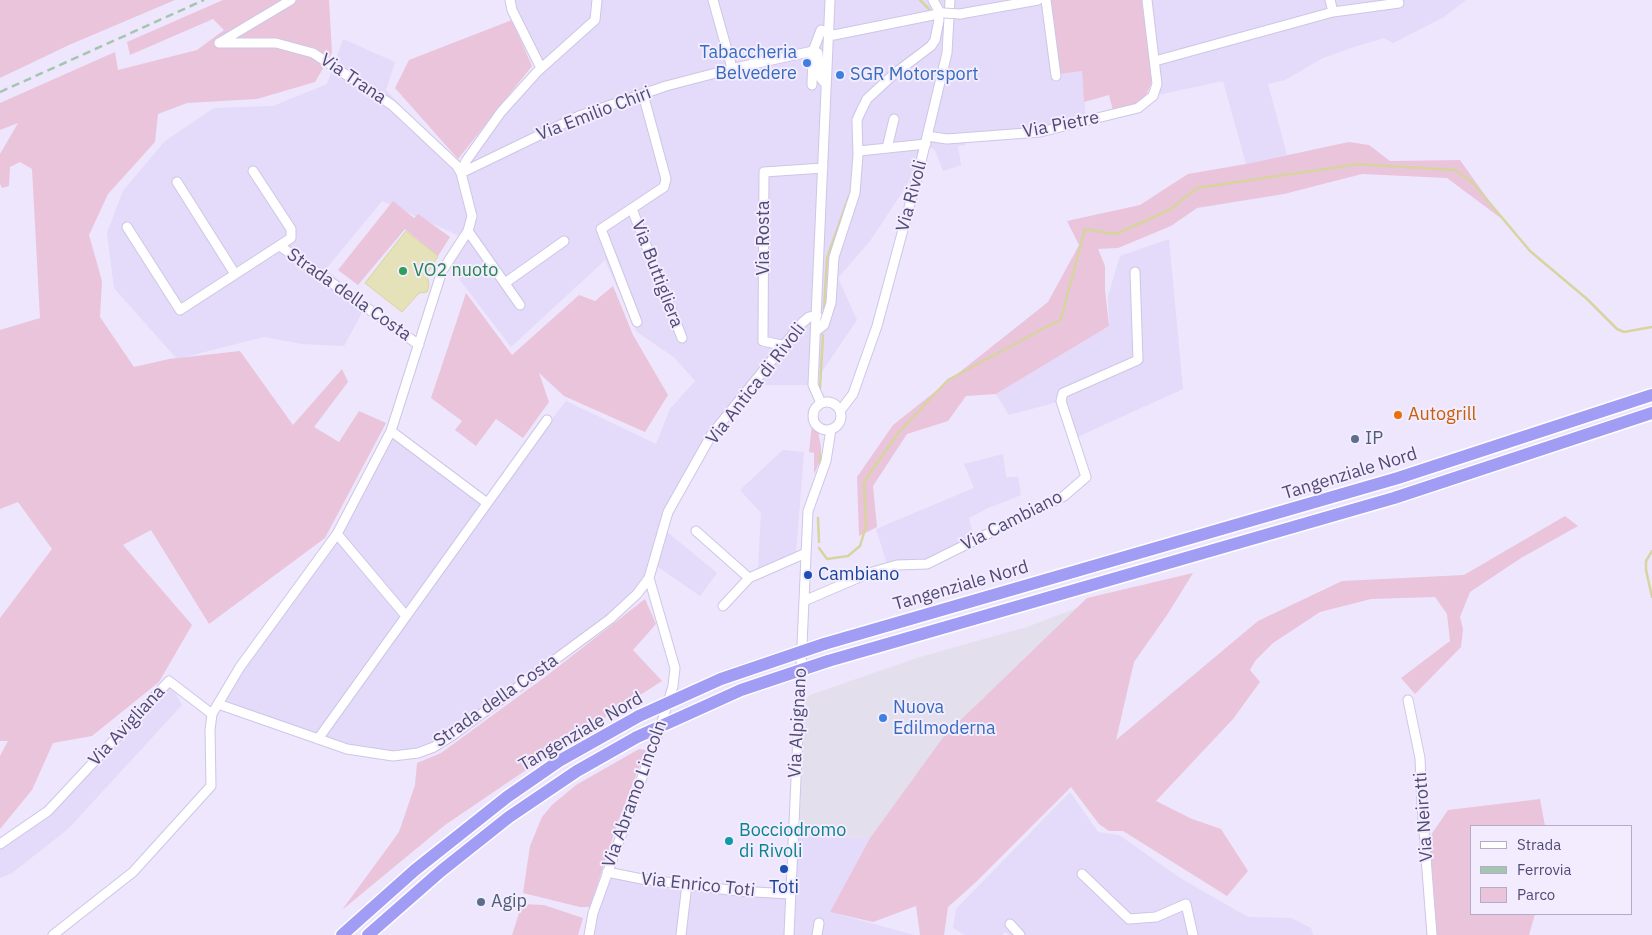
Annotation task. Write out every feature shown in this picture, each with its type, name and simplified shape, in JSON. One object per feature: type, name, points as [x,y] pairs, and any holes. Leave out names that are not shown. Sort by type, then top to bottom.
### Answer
[{"type":"highway","name":"Tangenziale Nord","points":[[342,935],[415,870],[507,797],[559,761],[639,716],[721,679],[824,644],[1389,481],[1652,394]]},
{"type":"highway","name":"Tangenziale Nord","points":[[368,935],[441,871],[509,817],[577,771],[637,737],[732,694],[828,661],[1394,498],[1652,413]]},
{"type":"street","name":"Via Trana","points":[[291,0],[219,43],[276,44],[313,52],[392,105],[457,166],[461,173]]},
{"type":"street","points":[[510,0],[512,10],[541,68]]},
{"type":"street","points":[[461,173],[466,161],[501,112],[541,68],[595,20],[597,0]]},
{"type":"street","points":[[713,0],[732,68]]},
{"type":"street","name":"Via Rivoli","points":[[830,0],[813,385],[826,403],[840,411]]},
{"type":"street","points":[[933,0],[941,13]]},
{"type":"street","name":"Via Rivoli","points":[[826,429],[841,420],[840,411],[850,399],[877,326],[947,53],[950,0]]},
{"type":"street","points":[[812,85],[813,51],[820,32],[824,30],[828,34],[834,35],[941,13],[960,14],[1022,1],[1038,0]]},
{"type":"street","points":[[1046,0],[1056,76]]},
{"type":"street","name":"Via Pietre","points":[[926,140],[1040,132],[1138,108],[1148,102],[1155,90],[1155,61],[1147,0]]},
{"type":"street","points":[[1330,0],[1333,12]]},
{"type":"street","points":[[1155,61],[1333,12],[1399,3]]},
{"type":"street","name":"Via Antica di Rivoli","points":[[816,331],[824,325],[831,303],[834,257],[855,193],[858,151],[857,120],[863,105],[894,74],[931,46],[938,34],[941,13]]},
{"type":"street","name":"Via Emilio Chiri","points":[[461,173],[579,116],[643,94],[732,68],[813,51]]},
{"type":"street","name":"Via Rivoli","points":[[813,51],[818,53],[820,77],[825,84]]},
{"type":"street","name":"Via Buttigliera","points":[[638,322],[601,229],[664,187],[666,180],[643,94]]},
{"type":"street","points":[[887,148],[894,119]]},
{"type":"street","points":[[858,151],[887,148],[926,140]]},
{"type":"street","name":"Via Rosta","points":[[786,346],[763,340],[764,172],[822,168]]},
{"type":"street","name":"Strada della Costa","points":[[127,227],[180,310],[291,238],[291,229],[253,171]]},
{"type":"street","name":"Strada della Costa","points":[[212,714],[240,667],[337,534],[392,432],[442,271],[468,231],[472,216],[461,173]]},
{"type":"street","points":[[177,182],[235,274]]},
{"type":"street","name":"Via Buttigliera","points":[[632,209],[682,338]]},
{"type":"street","points":[[468,231],[520,305]]},
{"type":"street","points":[[505,283],[564,241]]},
{"type":"street","name":"Strada della Costa","points":[[280,246],[419,344]]},
{"type":"street","name":"Via Cambiano","points":[[804,601],[869,573],[898,565],[927,564],[1064,496],[1086,477],[1061,400],[1064,393],[1138,360],[1135,272]]},
{"type":"street","name":"Via Antica di Rivoli","points":[[649,578],[668,512],[712,434],[786,346],[802,323],[809,317],[817,315]]},
{"type":"street","points":[[826,403],[843,398],[854,387]]},
{"type":"street","name":"Via Rivoli","points":[[808,511],[823,469],[827,451],[826,429],[813,418],[814,410],[826,403]]},
{"type":"street","points":[[318,739],[547,420]]},
{"type":"street","points":[[392,432],[487,503]]},
{"type":"street","name":"Via Alpignano","points":[[789,935],[808,511]]},
{"type":"street","points":[[696,531],[750,578]]},
{"type":"street","points":[[337,534],[406,616]]},
{"type":"street","points":[[723,606],[750,578],[806,553]]},
{"type":"street","name":"Strada della Costa","points":[[218,704],[347,749],[386,755],[418,753],[434,747],[610,619],[637,594],[649,578]]},
{"type":"street","name":"Via Abramo Lincoln","points":[[589,935],[593,913],[660,728],[673,686],[675,668],[649,578]]},
{"type":"street","name":"Via Avigliana","points":[[0,844],[48,811],[169,681],[212,714]]},
{"type":"street","name":"Via Neirotti","points":[[1408,700],[1420,758],[1432,935]]},
{"type":"street","points":[[55,935],[133,872],[206,793],[212,779],[210,730],[212,714]]},
{"type":"street","name":"Via Enrico Toti","points":[[607,872],[620,876],[790,894]]},
{"type":"street","points":[[1082,874],[1130,919],[1140,920],[1156,917],[1186,904],[1193,935]]},
{"type":"street","points":[[681,935],[687,884]]},
{"type":"street","points":[[818,935],[820,923]]},
{"type":"street","points":[[1010,924],[1020,935]]},
{"type":"shaded area","points":[[511,0],[1047,0],[1060,74],[1082,71],[1086,119],[1061,126],[963,135],[966,145],[958,146],[961,165],[943,171],[935,150],[925,144],[907,185],[870,241],[838,278],[857,320],[813,385],[759,385],[712,434],[668,512],[666,531],[717,573],[700,596],[658,567],[610,619],[453,735],[393,756],[318,739],[218,704],[337,534],[391,431],[487,503],[566,401],[656,444],[670,409],[695,381],[675,358],[637,332],[605,260],[511,347],[450,267],[464,238],[382,201],[326,269],[366,305],[344,346],[303,344],[264,337],[177,359],[114,288],[107,233],[123,191],[165,141],[214,108],[273,106],[327,84],[343,39],[395,62],[386,90],[457,165],[466,161],[541,68]]},
{"type":"shaded area","points":[[1147,0],[1466,0],[1444,17],[1393,43],[1384,38],[1351,48],[1323,58],[1285,80],[1268,84],[1287,155],[1246,164],[1223,81],[1153,96],[1155,90]]},
{"type":"shaded area","name":"VO2 nuoto","points":[[406,231],[438,256],[427,274],[429,285],[427,292],[419,293],[402,312],[365,283]]},
{"type":"shaded area","points":[[1169,239],[1183,389],[1075,438],[1061,401],[1009,415],[996,394],[1109,326],[1108,296],[1120,256]]},
{"type":"shaded area","points":[[783,450],[804,452],[796,552],[758,569],[761,513],[740,490]]},
{"type":"shaded area","points":[[1003,454],[1006,477],[1018,477],[1021,495],[969,518],[974,539],[927,564],[887,564],[876,529],[974,488],[964,464]]},
{"type":"shaded area","name":"Nuova Edilmoderna","points":[[1077,608],[944,736],[870,838],[799,836],[805,700],[810,695],[920,657],[1027,627]]},
{"type":"shaded area","points":[[169,681],[182,705],[68,829],[12,873],[0,878],[0,841],[48,811]]},
{"type":"shaded area","points":[[1070,792],[1098,832],[1119,835],[1180,878],[1248,917],[1291,918],[1311,928],[1313,935],[1010,935],[1005,932],[1002,935],[965,935],[953,928],[956,909]]},
{"type":"shaded area","points":[[799,836],[870,838],[830,912],[914,935],[590,935],[608,877],[783,888]]},
{"type":"green space","points":[[0,0],[175,0],[69,45],[0,78]]},
{"type":"green space","points":[[223,0],[329,0],[332,53],[315,82],[257,99],[187,103],[158,114],[155,142],[108,194],[89,235],[102,281],[100,317],[134,367],[169,359],[240,351],[293,425],[342,369],[348,382],[314,427],[339,442],[359,411],[386,423],[325,538],[209,624],[151,530],[123,545],[192,625],[159,682],[92,736],[53,743],[32,790],[0,829],[0,756],[8,741],[0,741],[0,618],[52,549],[18,502],[0,509],[0,330],[40,318],[32,169],[20,162],[10,167],[9,186],[2,188],[0,184],[0,154],[18,123],[0,130],[0,103],[115,52],[118,70],[197,50],[224,30],[213,19],[130,55],[127,42]]},
{"type":"green space","points":[[1050,0],[1146,0],[1151,84],[1145,98],[1137,104],[1113,111],[1109,95],[1084,102],[1082,71],[1060,74]]},
{"type":"green space","points":[[512,20],[532,66],[458,159],[395,88],[409,60]]},
{"type":"green space","points":[[1349,142],[1369,145],[1390,161],[1460,160],[1502,219],[1447,178],[1362,174],[1284,194],[1197,208],[1171,226],[1118,248],[1098,249],[1105,266],[1105,290],[1109,326],[996,394],[966,396],[948,421],[907,434],[873,486],[877,527],[859,536],[857,477],[893,425],[1048,302],[1079,245],[1067,221],[1140,205],[1188,174]]},
{"type":"green space","points":[[393,201],[414,218],[418,214],[450,237],[438,256],[405,229],[358,285],[338,270]]},
{"type":"green space","points":[[613,286],[633,335],[668,395],[645,432],[564,396],[539,373],[549,402],[523,438],[496,419],[476,446],[455,430],[462,421],[431,398],[466,293],[512,355],[579,295],[595,301]]},
{"type":"green space","points":[[812,424],[818,432],[821,447],[821,459],[814,474],[814,453],[809,452]]},
{"type":"green space","points":[[1565,516],[1578,526],[1521,558],[1470,592],[1460,617],[1463,629],[1461,647],[1415,694],[1401,678],[1450,641],[1447,614],[1435,597],[1371,599],[1320,612],[1273,643],[1255,661],[1250,670],[1260,682],[1233,719],[1156,801],[1192,819],[1221,829],[1248,871],[1227,896],[1123,831],[1109,831],[1099,824],[1071,787],[975,883],[948,907],[944,935],[920,935],[916,906],[873,922],[830,912],[870,838],[944,736],[1087,598],[1193,573],[1167,615],[1134,662],[1116,740],[1258,621],[1342,581],[1464,575]]},
{"type":"green space","points":[[645,599],[656,624],[633,650],[662,681],[576,736],[445,825],[342,910],[399,832],[415,785],[417,763],[441,753],[545,677]]},
{"type":"green space","points":[[639,749],[646,750],[618,822],[590,907],[580,907],[523,893],[530,846],[542,817],[552,805],[576,785]]},
{"type":"green space","points":[[1540,799],[1545,825],[1470,825],[1470,915],[1535,915],[1529,935],[1437,935],[1429,838],[1448,810]]},
{"type":"green space","points":[[522,904],[544,905],[583,918],[578,935],[512,935]]},
{"type":"waterway","points":[[920,0],[929,9]]},
{"type":"waterway","points":[[819,548],[827,559],[848,556],[860,546],[866,526],[864,482],[898,433],[948,380],[1061,319],[1085,229],[1116,234],[1169,210],[1197,188],[1359,164],[1455,170],[1472,182],[1530,251],[1587,299],[1617,329],[1624,332],[1652,327]]},
{"type":"waterway","points":[[824,309],[827,258],[849,196]]},
{"type":"waterway","points":[[820,388],[823,335]]},
{"type":"waterway","points":[[820,454],[820,464]]},
{"type":"waterway","points":[[818,518],[819,542]]},
{"type":"waterway","points":[[1652,551],[1646,561],[1652,597]]},
{"type":"railway","points":[[0,92],[204,0]]},
{"type":"place","name":"Tabaccheria Belvedere","points":[[807,63]]},
{"type":"place","name":"SGR Motorsport","points":[[840,75]]},
{"type":"place","name":"VO2 nuoto","points":[[403,271]]},
{"type":"place","name":"Autogrill","points":[[1398,415]]},
{"type":"place","name":"IP","points":[[1355,439]]},
{"type":"place","name":"Cambiano","points":[[808,575]]},
{"type":"place","name":"Nuova Edilmoderna","points":[[883,718]]},
{"type":"place","name":"Bocciodromo di Rivoli","points":[[729,841]]},
{"type":"place","name":"Toti","points":[[784,869]]},
{"type":"place","name":"Agip","points":[[481,902]]}]
